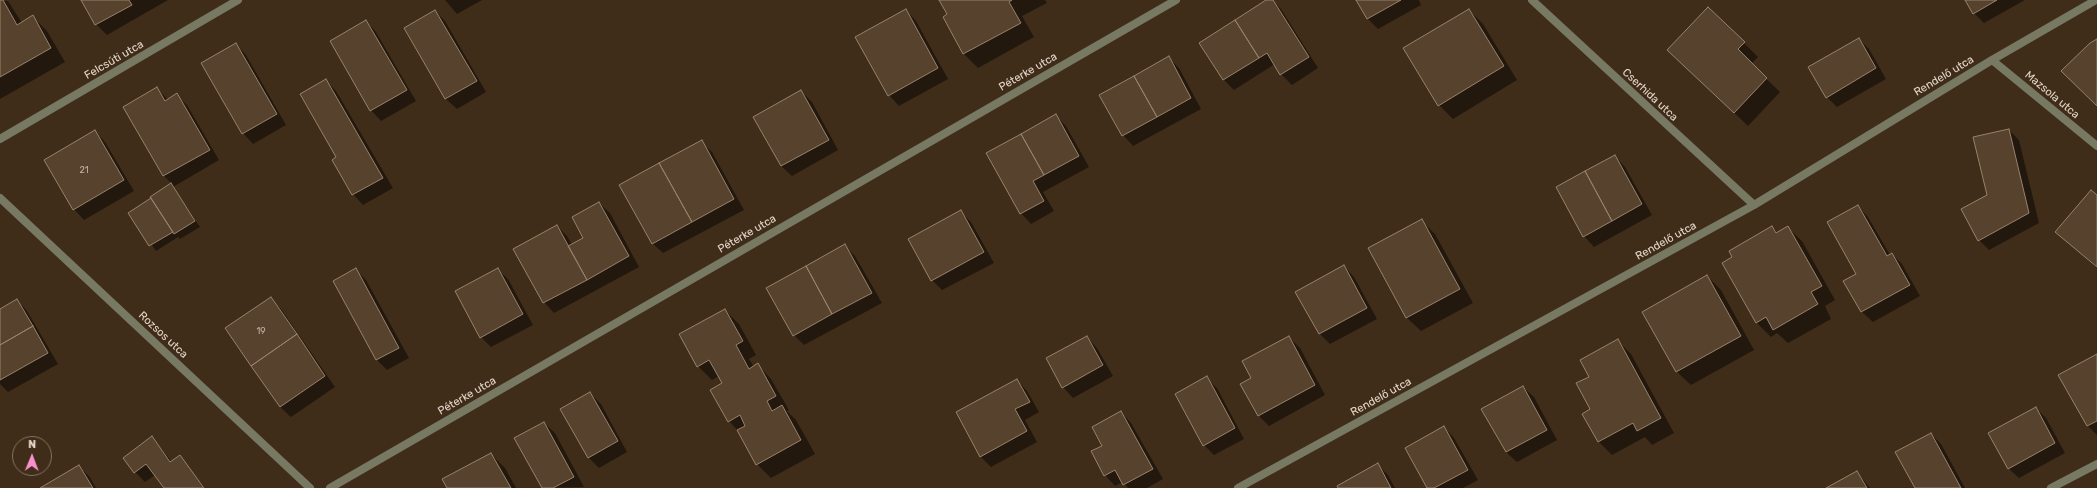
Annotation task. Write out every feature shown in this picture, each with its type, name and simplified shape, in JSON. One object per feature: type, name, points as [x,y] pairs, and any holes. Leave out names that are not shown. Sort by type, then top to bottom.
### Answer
[{"type":"street","name":"Felcsúti utca","points":[[0,139],[238,0]]},
{"type":"street","name":"Péterke utca","points":[[330,488],[1176,0]]},
{"type":"street","name":"Cserhida utca","points":[[1532,0],[1754,205]]},
{"type":"street","name":"Rendelő utca","points":[[1238,488],[1754,205],[1992,60],[2096,0]]},
{"type":"street","name":"Mazsola utca","points":[[1992,60],[2097,146]]},
{"type":"street","name":"Rozsos utca","points":[[0,198],[310,488]]},
{"type":"street","points":[[2051,488],[2097,464]]},
{"type":"building","points":[[0,0],[3,0],[17,25],[33,15],[51,48],[0,77]]},
{"type":"building","points":[[81,0],[129,0],[132,5],[95,25]]},
{"type":"building","points":[[939,0],[1012,0],[1009,2],[1021,23],[963,54],[943,17],[947,14]]},
{"type":"building","points":[[1266,0],[1273,0],[1309,57],[1280,75],[1267,53],[1259,58],[1235,20]]},
{"type":"building","points":[[1356,0],[1401,0],[1367,19]]},
{"type":"building","points":[[1965,0],[1997,0],[1973,14]]},
{"type":"building","points":[[1708,7],[1745,42],[1738,49],[1767,78],[1734,113],[1667,50]]},
{"type":"building","points":[[906,9],[938,68],[888,96],[855,37]]},
{"type":"building","points":[[1469,9],[1504,66],[1438,106],[1403,48]]},
{"type":"building","points":[[435,10],[477,81],[445,99],[404,28]]},
{"type":"building","points":[[366,20],[407,90],[370,111],[330,41]]},
{"type":"building","points":[[1235,20],[1259,58],[1223,80],[1199,43]]},
{"type":"building","points":[[1859,38],[1876,68],[1826,98],[1808,67]]},
{"type":"building","points":[[2097,39],[2097,106],[2061,71],[2090,43]]},
{"type":"building","points":[[236,43],[277,114],[242,134],[201,63]]},
{"type":"building","points":[[1169,56],[1191,98],[1157,117],[1134,76]]},
{"type":"building","points":[[1134,76],[1157,117],[1122,136],[1099,95]]},
{"type":"building","points":[[326,79],[383,178],[352,195],[332,160],[336,157],[300,94]]},
{"type":"building","points":[[157,87],[165,101],[177,93],[210,150],[163,176],[123,107]]},
{"type":"building","points":[[801,90],[829,140],[781,166],[753,117]]},
{"type":"building","points":[[1056,114],[1079,156],[1044,175],[1021,134]]},
{"type":"building","points":[[2009,129],[2029,213],[1978,241],[1961,209],[1987,195],[1973,137]]},
{"type":"building","points":[[95,130],[124,180],[73,210],[44,160]]},
{"type":"building","points":[[1021,134],[1044,175],[1033,181],[1044,201],[1020,214],[986,153]]},
{"type":"building","points":[[702,140],[734,199],[692,222],[659,163]]},
{"type":"building","points":[[1615,155],[1642,204],[1612,221],[1585,171]]},
{"type":"building","points":[[659,163],[692,222],[652,244],[619,185]]},
{"type":"building","points":[[1585,171],[1612,221],[1583,237],[1556,187]]},
{"type":"building","points":[[171,183],[195,221],[174,234],[150,197]]},
{"type":"building","points":[[2091,190],[2097,195],[2097,267],[2055,232]]},
{"type":"building","points":[[151,198],[173,232],[149,246],[128,213]]},
{"type":"building","points":[[599,202],[629,256],[587,280],[568,246],[583,238],[572,217]]},
{"type":"building","points":[[1858,205],[1887,256],[1892,253],[1910,285],[1861,312],[1843,281],[1856,274],[1827,222]]},
{"type":"building","points":[[961,210],[984,252],[931,281],[908,239]]},
{"type":"building","points":[[1422,219],[1460,289],[1406,318],[1368,248]]},
{"type":"building","points":[[557,225],[587,280],[543,303],[513,249]]},
{"type":"building","points":[[1772,226],[1776,233],[1788,226],[1822,286],[1811,292],[1818,304],[1773,330],[1766,317],[1756,323],[1722,263],[1732,257],[1729,251]]},
{"type":"building","points":[[845,244],[872,293],[832,314],[806,266]]},
{"type":"building","points":[[1344,265],[1367,308],[1319,334],[1295,292]]},
{"type":"building","points":[[806,266],[832,314],[793,336],[766,288]]},
{"type":"building","points":[[356,268],[399,348],[376,360],[333,281]]},
{"type":"building","points":[[498,268],[523,314],[480,338],[455,291]]},
{"type":"building","points":[[1707,275],[1741,336],[1676,372],[1642,312]]},
{"type":"building","points":[[271,297],[297,334],[251,366],[225,328]]},
{"type":"building","points":[[17,299],[33,326],[0,345],[0,309]]},
{"type":"building","points":[[725,309],[743,341],[736,345],[749,369],[758,363],[776,396],[767,401],[772,411],[782,405],[801,440],[756,465],[737,430],[745,426],[740,415],[728,422],[710,390],[722,383],[709,360],[697,367],[679,334]]},
{"type":"building","points":[[33,326],[48,353],[0,380],[0,345]]},
{"type":"building","points":[[297,334],[325,376],[280,407],[251,366]]},
{"type":"building","points":[[1087,336],[1103,365],[1062,388],[1046,358]]},
{"type":"building","points":[[1289,336],[1315,385],[1258,416],[1240,384],[1251,378],[1242,361]]},
{"type":"building","points":[[1618,339],[1661,418],[1637,431],[1633,423],[1598,442],[1582,414],[1590,409],[1576,383],[1589,377],[1580,360]]},
{"type":"building","points":[[2097,354],[2097,421],[2087,426],[2058,375]]},
{"type":"building","points":[[1207,376],[1235,428],[1203,446],[1175,394]]},
{"type":"building","points":[[1017,379],[1030,402],[1015,409],[1027,431],[980,457],[956,412]]},
{"type":"building","points":[[1523,386],[1547,430],[1506,452],[1481,409]]},
{"type":"building","points":[[590,392],[618,441],[588,458],[560,409]]},
{"type":"building","points":[[2036,407],[2055,443],[2008,469],[1988,433]]},
{"type":"building","points":[[1121,411],[1153,469],[1123,485],[1115,470],[1104,476],[1091,451],[1102,446],[1092,427]]},
{"type":"building","points":[[544,422],[574,477],[553,488],[542,488],[514,438]]},
{"type":"building","points":[[1444,426],[1468,470],[1434,488],[1427,488],[1405,448]]},
{"type":"building","points":[[1931,433],[1961,488],[1915,488],[1895,452]]},
{"type":"building","points":[[152,436],[170,462],[180,455],[204,488],[164,488],[146,464],[134,473],[123,458]]},
{"type":"building","points":[[491,453],[511,488],[447,488],[442,479]]},
{"type":"building","points":[[1378,463],[1391,488],[1338,488],[1337,486]]},
{"type":"building","points":[[79,465],[93,488],[40,488]]},
{"type":"building","points":[[1857,471],[1867,488],[1826,488]]}]
